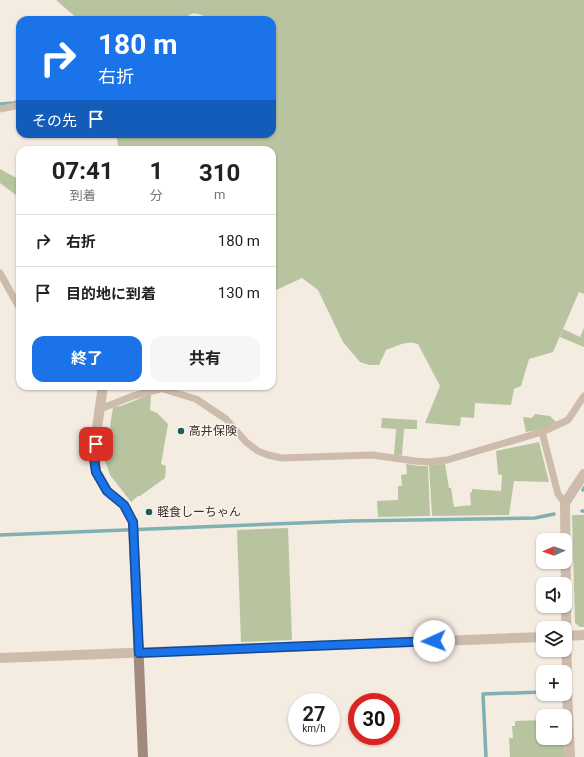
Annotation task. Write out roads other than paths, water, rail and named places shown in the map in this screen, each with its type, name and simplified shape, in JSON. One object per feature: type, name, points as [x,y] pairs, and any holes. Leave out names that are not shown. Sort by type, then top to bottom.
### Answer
[{"type":"street","points":[[102,390],[94,459],[96,472],[107,491],[124,505],[133,522],[143,757]]},
{"type":"street","points":[[566,621],[566,503],[584,474]]},
{"type":"street","points":[[572,636],[584,635]]},
{"type":"street","points":[[0,658],[536,637]]},
{"type":"street","points":[[567,657],[570,757]]},
{"type":"lane","points":[[0,109],[16,106]]},
{"type":"lane","points":[[0,273],[16,302]]},
{"type":"lane","points":[[100,409],[149,390]]},
{"type":"lane","points":[[167,390],[196,399],[226,419],[246,442],[258,451],[268,455],[282,458],[372,455],[429,462],[447,460],[542,432],[568,420],[584,396]]},
{"type":"lane","points":[[542,432],[558,494],[566,503]]},
{"type":"waterway","points":[[0,104],[16,102]]},
{"type":"waterway","points":[[0,535],[350,521],[535,518],[554,514]]},
{"type":"waterway","points":[[486,757],[483,694],[536,692]]},
{"type":"place","name":"高井保険","points":[[181,431]]},
{"type":"place","name":"軽食しーちゃん","points":[[149,512]]}]
